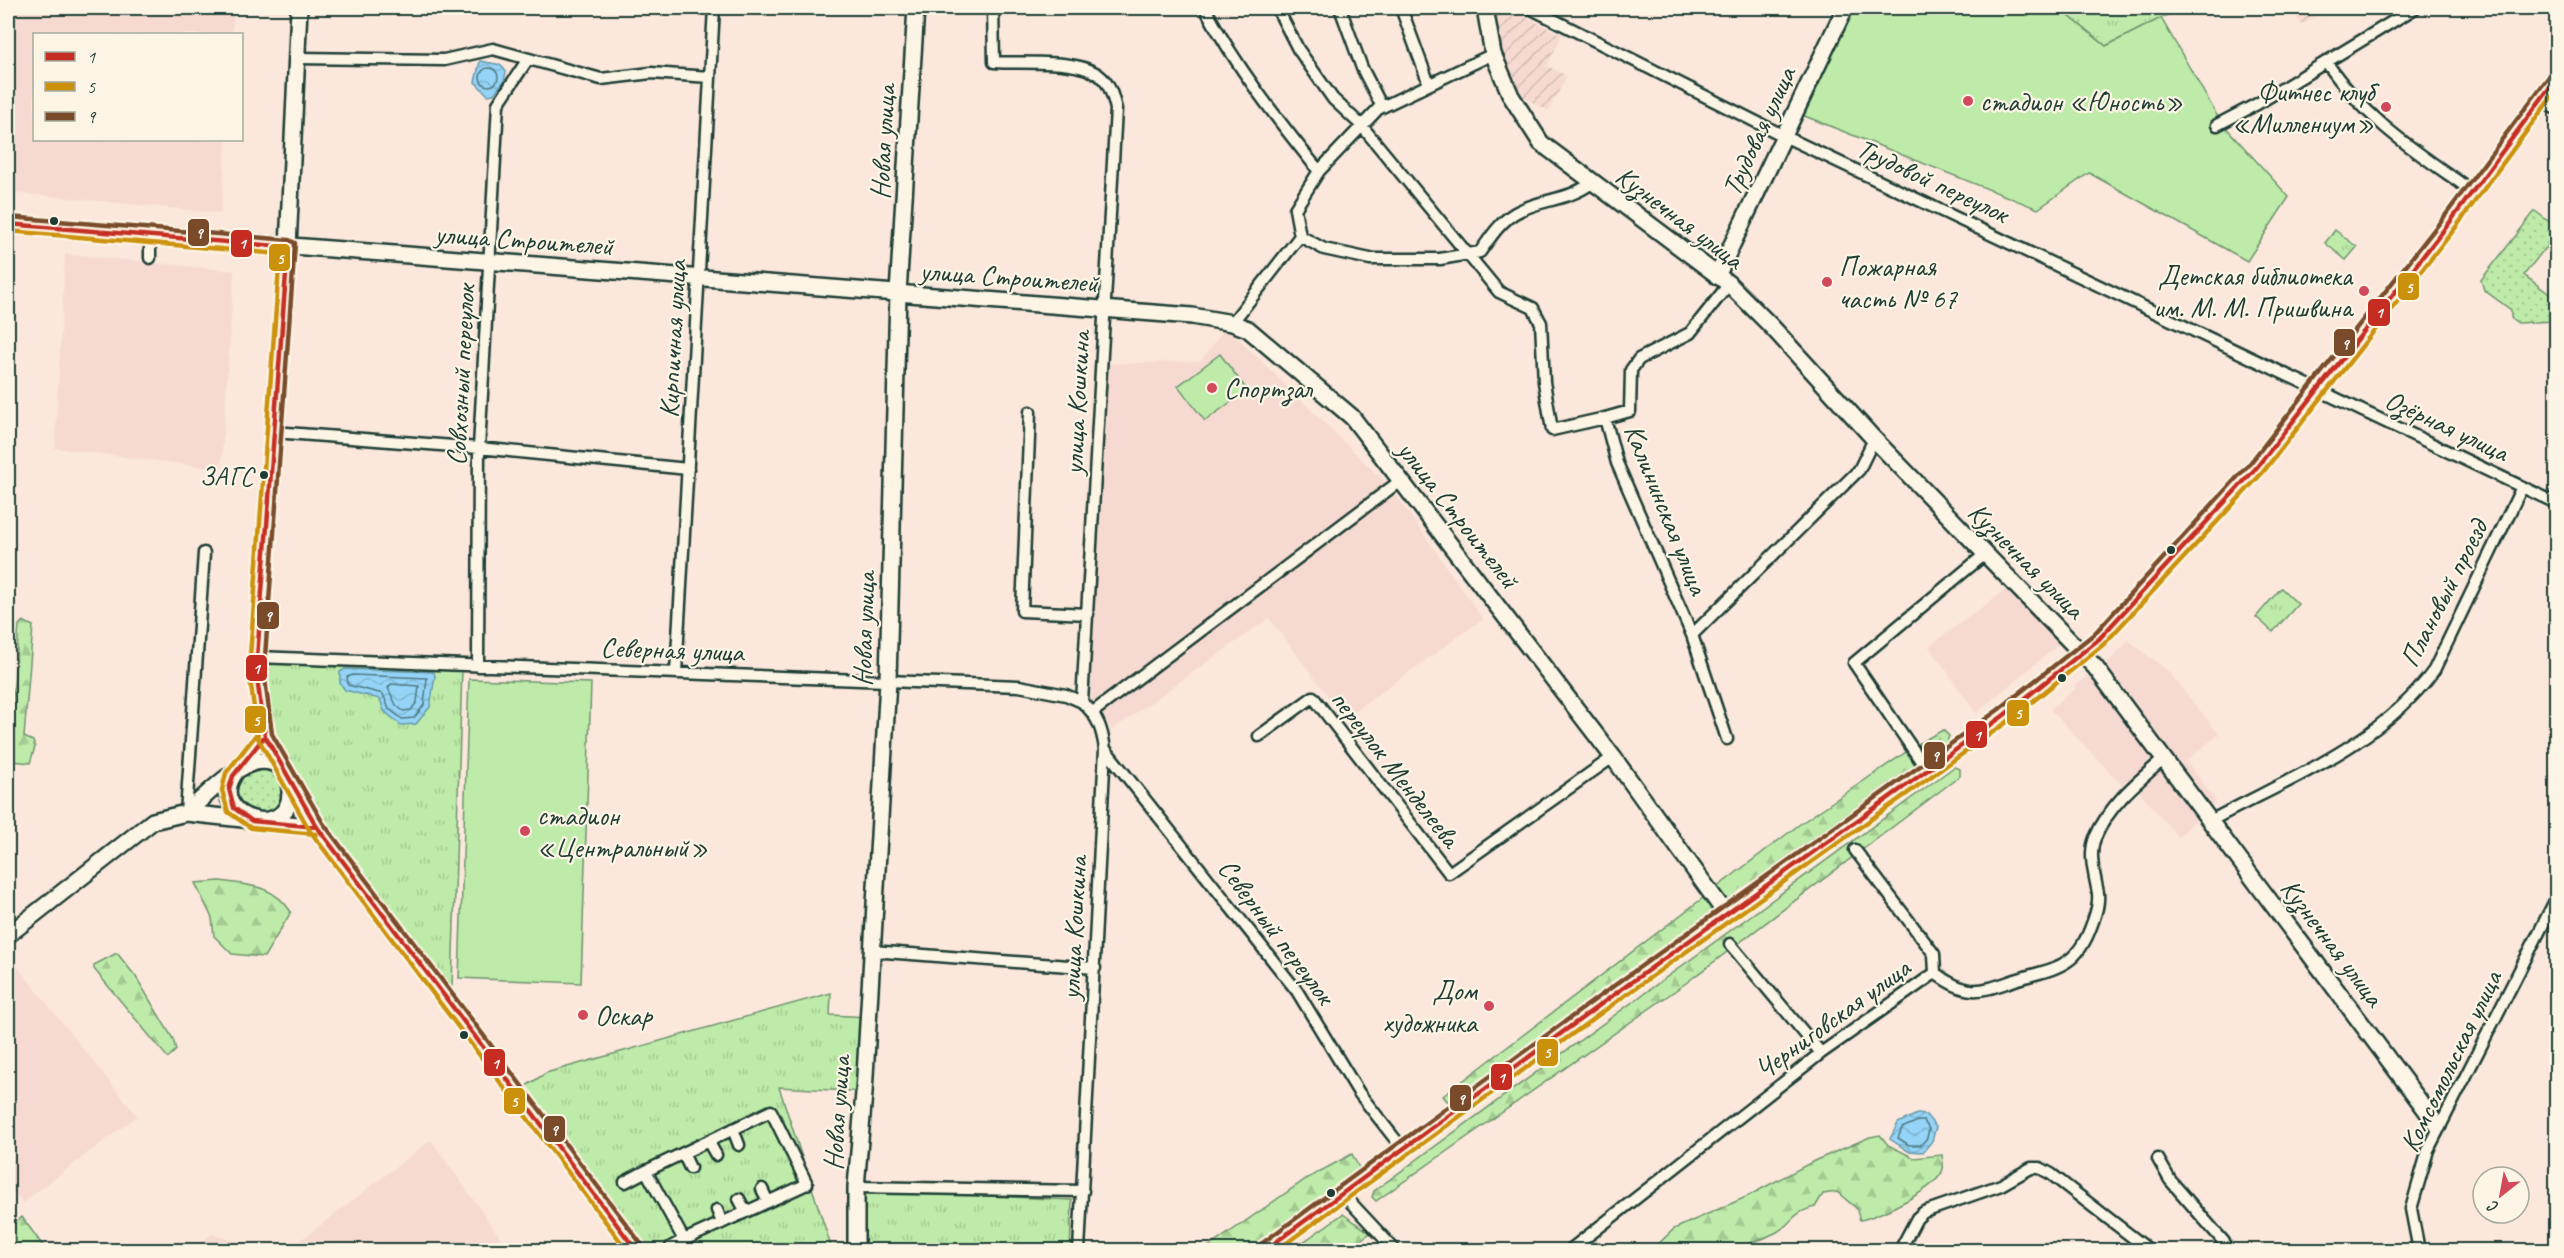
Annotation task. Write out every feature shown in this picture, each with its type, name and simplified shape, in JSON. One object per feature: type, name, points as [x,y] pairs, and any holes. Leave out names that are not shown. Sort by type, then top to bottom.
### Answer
[{"type":"main road","points":[[1264,1251],[1341,1192],[1927,770],[2083,654],[2227,503],[2318,390],[2556,79]]},
{"type":"street","points":[[265,736],[233,776],[230,798],[234,808],[252,821],[265,821],[278,817],[286,808],[291,795],[289,781],[265,736],[256,671],[288,247],[299,8]]},
{"type":"street","name":"Кирпичная улица","points":[[676,673],[714,8]]},
{"type":"street","name":"Новая улица","points":[[856,1251],[856,1187],[888,681],[898,293],[916,8]]},
{"type":"street","name":"улица Кошкина","points":[[993,8],[994,62],[1084,66],[1101,77],[1112,92],[1116,109],[1082,702],[1093,712],[1102,727],[1105,749],[1079,1251]]},
{"type":"street","points":[[1205,8],[1222,40],[1268,109],[1319,171]]},
{"type":"street","points":[[1277,8],[1298,49],[1328,91],[1361,125],[1422,202],[1469,253],[1499,292],[1533,308],[1541,323],[1544,382],[1552,430],[1605,418]]},
{"type":"street","points":[[1340,8],[1362,68],[1382,107]]},
{"type":"street","points":[[1401,8],[1429,84]]},
{"type":"street","name":"Кузнечная улица","points":[[1485,8],[1493,54],[1511,96],[1541,142],[1723,280],[1772,327],[1984,555],[2083,654],[2439,1126]]},
{"type":"street","name":"Трудовой переулок","points":[[1530,8],[1784,136],[2318,390]]},
{"type":"street","name":"Трудовая улица","points":[[1723,280],[1784,136],[1845,8]]},
{"type":"street","points":[[2217,125],[2415,8]]},
{"type":"street","points":[[297,58],[444,60],[493,49],[601,79],[651,73],[710,77]]},
{"type":"street","points":[[1232,323],[1300,236],[1295,209],[1319,171],[1361,125],[1382,107],[1493,54]]},
{"type":"street","name":"Совхозный переулок","points":[[478,666],[479,448],[498,104],[528,59]]},
{"type":"street","points":[[2326,62],[2348,93],[2380,124],[2414,152],[2472,191]]},
{"type":"street","points":[[2541,99],[2556,106]]},
{"type":"street","points":[[1300,236],[1324,249],[1370,258],[1440,259],[1480,252],[1495,231],[1514,214],[1542,203],[1578,194],[1593,183]]},
{"type":"street","name":"улица Строителей","points":[[8,224],[1106,309],[1192,316],[1232,323],[1251,331],[1352,417],[1613,757],[1726,914]]},
{"type":"street","points":[[150,235],[150,258]]},
{"type":"street","name":"Калининская улица","points":[[1723,280],[1690,333],[1639,359],[1630,370],[1630,411],[1605,418],[1617,463],[1692,634],[1727,739]]},
{"type":"street","name":"Озёрная улица","points":[[2318,390],[2556,502]]},
{"type":"street","name":"улица Кошкина","points":[[1030,412],[1022,611],[1088,614]]},
{"type":"street","points":[[274,432],[479,448],[688,469]]},
{"type":"street","points":[[1692,634],[1859,470],[1874,439]]},
{"type":"street","points":[[1093,712],[1401,481]]},
{"type":"street","name":"Плановый проезд","points":[[2210,821],[2351,746],[2394,715],[2422,687],[2434,670],[2522,487]]},
{"type":"street","points":[[186,813],[204,553]]},
{"type":"street","points":[[1927,770],[1854,663],[1984,555]]},
{"type":"street","name":"Северная улица","points":[[257,657],[1019,686],[1066,694],[1082,702]]},
{"type":"street","name":"переулок Менделеева","points":[[1258,736],[1314,697],[1449,873],[1613,757]]},
{"type":"street","name":"Северный переулок","points":[[1105,749],[1297,991],[1359,1093],[1402,1148]]},
{"type":"street","name":"Черниговская улица","points":[[1570,1251],[1821,1053],[1935,973],[1962,989],[1981,992],[2061,965],[2077,956],[2085,944],[2099,900],[2092,861],[2094,840],[2114,806],[2164,759]]},
{"type":"street","points":[[186,813],[243,765],[254,761],[270,762],[281,768],[317,827],[636,1251]]},
{"type":"street","points":[[8,935],[153,821],[186,813],[317,827]]},
{"type":"street","points":[[1855,850],[1934,954],[1935,973]]},
{"type":"street","name":"Комсомольская улица","points":[[2420,1250],[2411,1209],[2439,1126],[2556,899]]},
{"type":"street","points":[[1730,944],[1821,1053]]},
{"type":"street","points":[[872,951],[1095,968]]},
{"type":"street","points":[[625,1182],[771,1111],[807,1185],[670,1246]]},
{"type":"street","points":[[733,1129],[739,1144]]},
{"type":"street","points":[[708,1141],[716,1155]]},
{"type":"street","points":[[683,1153],[690,1168]]},
{"type":"street","points":[[2158,1160],[2170,1180],[2223,1246]]},
{"type":"street","points":[[1900,1251],[1917,1218],[1924,1212],[2001,1185],[2031,1168],[2040,1168],[2050,1174],[2149,1251]]},
{"type":"street","points":[[646,1171],[684,1240]]},
{"type":"street","points":[[856,1187],[1083,1191]]},
{"type":"street","points":[[762,1189],[768,1202]]},
{"type":"street","points":[[1341,1192],[1395,1251]]},
{"type":"street","points":[[739,1199],[746,1212]]},
{"type":"street","points":[[717,1210],[722,1223]]},
{"type":"shaded area","points":[[8,8],[234,8],[232,33],[33,33],[33,141],[226,141],[221,213],[8,192]]},
{"type":"shaded area","points":[[1500,8],[1508,8],[1562,35],[1547,66],[1567,76],[1548,111],[1517,93],[1499,51],[1497,15]]},
{"type":"shaded area","points":[[2292,8],[2335,8],[2300,24]]},
{"type":"shaded area","points":[[65,254],[234,271],[221,469],[55,448]]},
{"type":"shaded area","points":[[1226,327],[1391,488],[1483,619],[1345,718],[1269,618],[1112,730],[1087,696],[1109,364],[1201,361]]},
{"type":"shaded area","points":[[2011,586],[2064,640],[1976,713],[1929,646]]},
{"type":"shaded area","points":[[2128,640],[2168,671],[2219,734],[2186,761],[2216,801],[2178,837],[2139,791],[2132,796],[2050,709],[2076,688],[2074,686],[2113,658]]},
{"type":"shaded area","points":[[15,964],[137,1116],[22,1203],[8,1185],[8,970]]},
{"type":"shaded area","points":[[431,1140],[509,1250],[287,1250],[309,1234]]},
{"type":"shaded area","points":[[212,1234],[260,1250],[191,1250]]},
{"type":"green space","points":[[1847,8],[2059,8],[2106,46],[2161,18],[2221,122],[2289,197],[2247,261],[2089,173],[2038,209],[1797,113]]},
{"type":"green space","points":[[2059,8],[2181,8],[2106,46]]},
{"type":"green space","points":[[2535,211],[2556,227],[2556,234],[2524,275],[2556,299],[2556,316],[2553,321],[2518,323],[2511,318],[2511,310],[2484,290],[2481,280]]},
{"type":"green space","points":[[2335,230],[2357,247],[2346,260],[2325,243]]},
{"type":"green space","name":"Спортзал","points":[[1220,354],[1247,390],[1205,421],[1178,386]]},
{"type":"green space","points":[[2281,588],[2298,604],[2273,632],[2256,617]]},
{"type":"green space","points":[[23,621],[33,626],[24,737],[33,741],[35,747],[30,763],[13,761],[8,758],[19,625]]},
{"type":"green space","points":[[261,661],[462,669],[452,986],[441,984],[321,825],[269,734]]},
{"type":"green space","name":"стадион «Центральный»","points":[[469,679],[591,683],[581,983],[459,978]]},
{"type":"green space","points":[[1943,730],[1949,736],[1947,742],[1709,913],[1459,1100],[1448,1102],[1443,1096],[1800,824],[1921,742]]},
{"type":"green space","points":[[256,763],[280,771],[289,795],[265,819],[234,804],[235,777]]},
{"type":"green space","points":[[1954,767],[1960,769],[1960,776],[1686,983],[1376,1201],[1372,1197],[1374,1191]]},
{"type":"green space","points":[[220,881],[251,885],[269,891],[277,896],[291,912],[264,957],[232,954],[214,936],[212,918],[195,883]]},
{"type":"green space","points":[[117,953],[136,977],[173,1039],[176,1050],[168,1058],[94,969],[94,965]]},
{"type":"green space","points":[[831,993],[830,1015],[868,1017],[864,1092],[779,1087],[831,1246],[855,1242],[859,1190],[1072,1200],[1070,1250],[644,1250],[520,1090],[546,1073]]},
{"type":"green space","points":[[1880,1135],[1888,1145],[1914,1158],[1942,1155],[1943,1169],[1939,1177],[1920,1193],[1869,1218],[1860,1220],[1856,1208],[1837,1192],[1823,1194],[1815,1207],[1796,1215],[1782,1229],[1747,1244],[1716,1249],[1652,1250],[1674,1229],[1746,1197],[1814,1161],[1870,1137]]},
{"type":"green space","points":[[1352,1154],[1359,1168],[1249,1250],[1204,1250],[1306,1179]]},
{"type":"green space","points":[[1343,1214],[1370,1233],[1347,1250],[1292,1250]]},
{"type":"green space","points":[[22,1217],[46,1250],[8,1250],[8,1228]]},
{"type":"water","points":[[480,61],[501,65],[506,72],[504,81],[494,94],[488,95],[475,82]]},
{"type":"water","points":[[345,669],[434,672],[430,707],[416,724],[401,725],[384,711],[380,699],[345,690],[340,683],[340,672]]},
{"type":"water","points":[[1917,1114],[1926,1115],[1936,1127],[1932,1141],[1923,1152],[1908,1151],[1890,1139],[1898,1123]]},
{"type":"transit line","name":"9","points":[[1261,1244],[1615,985],[1998,710],[2094,634],[2251,462],[2444,217],[2550,75]]},
{"type":"transit line","name":"1","points":[[1265,1250],[1619,991],[2003,716],[2099,639],[2257,467],[2450,222],[2556,79]]},
{"type":"transit line","name":"5","points":[[1277,1250],[1623,997],[2007,722],[2104,644],[2263,472],[2456,227],[2556,91]]},
{"type":"transit line","name":"9","points":[[9,217],[289,240],[295,243],[264,671],[272,734],[323,823],[642,1245]]},
{"type":"transit line","name":"1","points":[[8,224],[288,247],[256,671],[265,736],[317,827],[636,1250]]},
{"type":"transit line","name":"5","points":[[8,231],[280,254],[249,670],[258,738],[310,831],[627,1250]]},
{"type":"transit line","name":"5","points":[[259,731],[226,773],[222,790],[228,812],[251,828],[316,834]]},
{"type":"transit line","name":"1","points":[[265,736],[233,776],[229,789],[234,808],[252,821],[317,827]]},
{"type":"place","name":"стадион «Юность»","points":[[1968,101]]},
{"type":"place","name":"Фитнес клуб «Миллениум»","points":[[2386,107]]},
{"type":"place","name":"Пожарная часть № 67","points":[[1827,282]]},
{"type":"place","name":"Детская библиотека им. М. М. Пришвина","points":[[2364,291]]},
{"type":"place","name":"Спортзал","points":[[1212,388]]},
{"type":"place","name":"ЗАГС","points":[[264,475]]},
{"type":"place","name":"стадион «Центральный»","points":[[525,831]]},
{"type":"place","name":"Дом художника","points":[[1489,1006]]},
{"type":"place","name":"Оскар","points":[[583,1015]]}]
